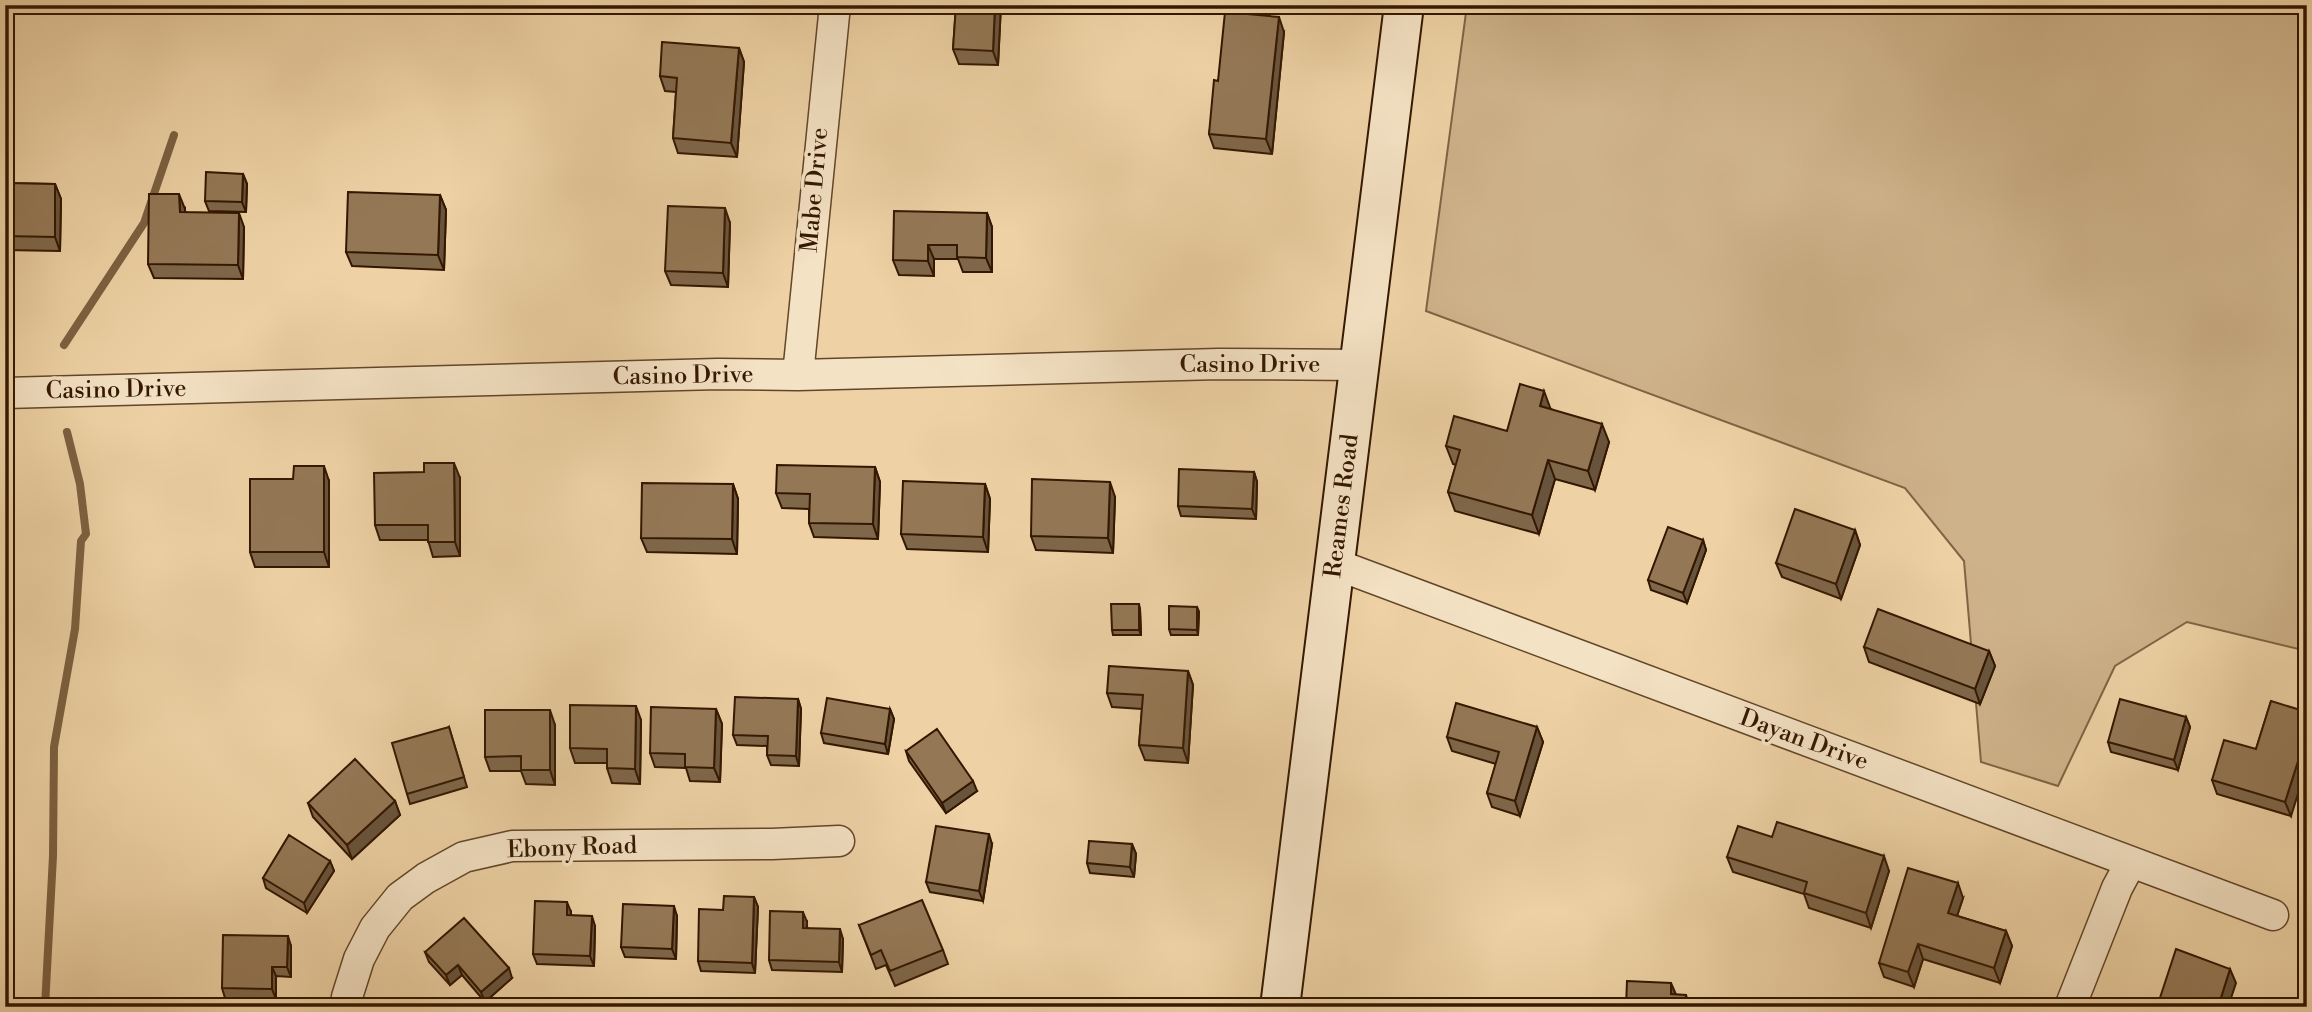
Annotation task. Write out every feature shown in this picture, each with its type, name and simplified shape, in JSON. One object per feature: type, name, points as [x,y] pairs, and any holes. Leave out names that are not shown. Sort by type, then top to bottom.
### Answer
[{"type":"main road","name":"Reames Road","points":[[1280,1007],[1404,5]]},
{"type":"street","name":"Mabe Drive","points":[[797,375],[835,5]]},
{"type":"street","name":"Casino Drive","points":[[5,393],[718,374],[797,375],[1207,364],[1361,365]]},
{"type":"street","name":"Dayan Drive","points":[[1335,564],[2273,915]]},
{"type":"street","name":"Ebony Road","points":[[346,1007],[359,959],[375,928],[400,897],[426,878],[464,857],[512,846],[839,841]]},
{"type":"street","points":[[2070,1007],[2130,862]]},
{"type":"shaded area","points":[[1467,5],[2307,5],[2307,651],[2187,622],[2115,666],[2058,786],[1981,762],[1964,561],[1905,488],[1426,311]]},
{"type":"building","points":[[956,5],[995,5],[993,51],[953,49]]},
{"type":"building","points":[[1225,12],[1279,17],[1266,139],[1209,134]]},
{"type":"building","points":[[662,42],[739,48],[731,143],[673,138],[677,78],[660,76]]},
{"type":"building","points":[[206,172],[243,174],[242,202],[205,201]]},
{"type":"building","points":[[5,183],[55,184],[55,237],[5,236]]},
{"type":"building","points":[[348,192],[440,195],[438,255],[346,252]]},
{"type":"building","points":[[149,194],[179,194],[180,212],[239,213],[238,265],[148,264]]},
{"type":"building","points":[[668,206],[725,208],[723,273],[665,271]]},
{"type":"building","points":[[894,211],[987,213],[986,258],[957,257],[957,245],[928,245],[928,261],[893,260]]},
{"type":"building","points":[[1520,384],[1544,391],[1540,406],[1602,424],[1588,471],[1548,460],[1532,515],[1448,492],[1460,450],[1446,446],[1454,416],[1507,431]]},
{"type":"building","points":[[424,463],[454,463],[455,542],[428,542],[428,525],[375,525],[374,473],[424,472]]},
{"type":"building","points":[[777,465],[875,467],[873,524],[809,523],[810,494],[776,493]]},
{"type":"building","points":[[294,466],[324,466],[324,552],[250,552],[250,479],[293,479]]},
{"type":"building","points":[[1179,469],[1254,472],[1252,509],[1178,506]]},
{"type":"building","points":[[1032,479],[1110,482],[1108,538],[1031,536]]},
{"type":"building","points":[[903,481],[985,484],[983,537],[901,534]]},
{"type":"building","points":[[642,483],[733,484],[732,539],[641,538]]},
{"type":"building","points":[[1795,509],[1855,530],[1836,584],[1776,563]]},
{"type":"building","points":[[1668,527],[1703,540],[1683,593],[1648,580]]},
{"type":"building","points":[[1111,604],[1139,604],[1139,630],[1112,630]]},
{"type":"building","points":[[1169,606],[1197,607],[1197,630],[1169,629]]},
{"type":"building","points":[[1878,609],[1989,651],[1975,689],[1864,647]]},
{"type":"building","points":[[1109,666],[1188,671],[1183,748],[1139,745],[1143,695],[1107,693]]},
{"type":"building","points":[[735,697],[798,699],[796,756],[767,755],[768,736],[733,735]]},
{"type":"building","points":[[827,698],[890,709],[885,744],[821,733]]},
{"type":"building","points":[[2120,699],[2186,717],[2174,760],[2108,742]]},
{"type":"building","points":[[2271,701],[2307,712],[2307,733],[2285,802],[2212,780],[2224,740],[2256,749]]},
{"type":"building","points":[[1456,703],[1537,727],[1515,801],[1487,793],[1499,752],[1447,737]]},
{"type":"building","points":[[570,705],[636,706],[635,769],[607,768],[607,749],[570,748]]},
{"type":"building","points":[[651,707],[716,709],[714,768],[685,767],[685,754],[650,753]]},
{"type":"building","points":[[485,710],[550,710],[550,770],[521,770],[521,756],[485,757]]},
{"type":"building","points":[[449,727],[464,777],[407,794],[392,743]]},
{"type":"building","points":[[937,729],[973,781],[942,803],[906,751]]},
{"type":"building","points":[[355,759],[395,801],[347,845],[308,803]]},
{"type":"building","points":[[1777,822],[1884,856],[1866,913],[1804,893],[1807,882],[1727,857],[1738,826],[1772,837]]},
{"type":"building","points":[[936,826],[989,834],[979,891],[926,882]]},
{"type":"building","points":[[289,835],[330,861],[304,903],[263,878]]},
{"type":"building","points":[[1089,841],[1132,844],[1130,867],[1087,863]]},
{"type":"building","points":[[1908,868],[1958,883],[1948,913],[2006,931],[1994,968],[1918,944],[1908,972],[1879,963]]},
{"type":"building","points":[[724,896],[754,897],[752,963],[698,961],[699,909],[723,910]]},
{"type":"building","points":[[922,900],[943,950],[890,971],[881,950],[871,955],[859,925]]},
{"type":"building","points":[[535,901],[567,902],[567,915],[592,916],[590,956],[533,954]]},
{"type":"building","points":[[623,904],[674,906],[672,949],[621,947]]},
{"type":"building","points":[[770,911],[803,912],[803,928],[840,929],[839,962],[769,960]]},
{"type":"building","points":[[464,918],[509,968],[481,992],[458,965],[446,975],[425,952]]},
{"type":"building","points":[[223,935],[288,936],[287,967],[272,967],[272,989],[222,988]]},
{"type":"building","points":[[2176,949],[2230,969],[2218,1007],[2157,1007]]},
{"type":"building","points":[[1627,981],[1671,983],[1671,994],[1686,995],[1685,1007],[1626,1007]]},
{"type":"building","points":[[2273,999],[2295,1007],[2270,1007]]},
{"type":"waterway","points":[[64,345],[144,223],[174,135]]},
{"type":"waterway","points":[[45,1007],[53,856],[54,747],[75,629],[81,541],[86,534],[80,484],[67,432]]}]
